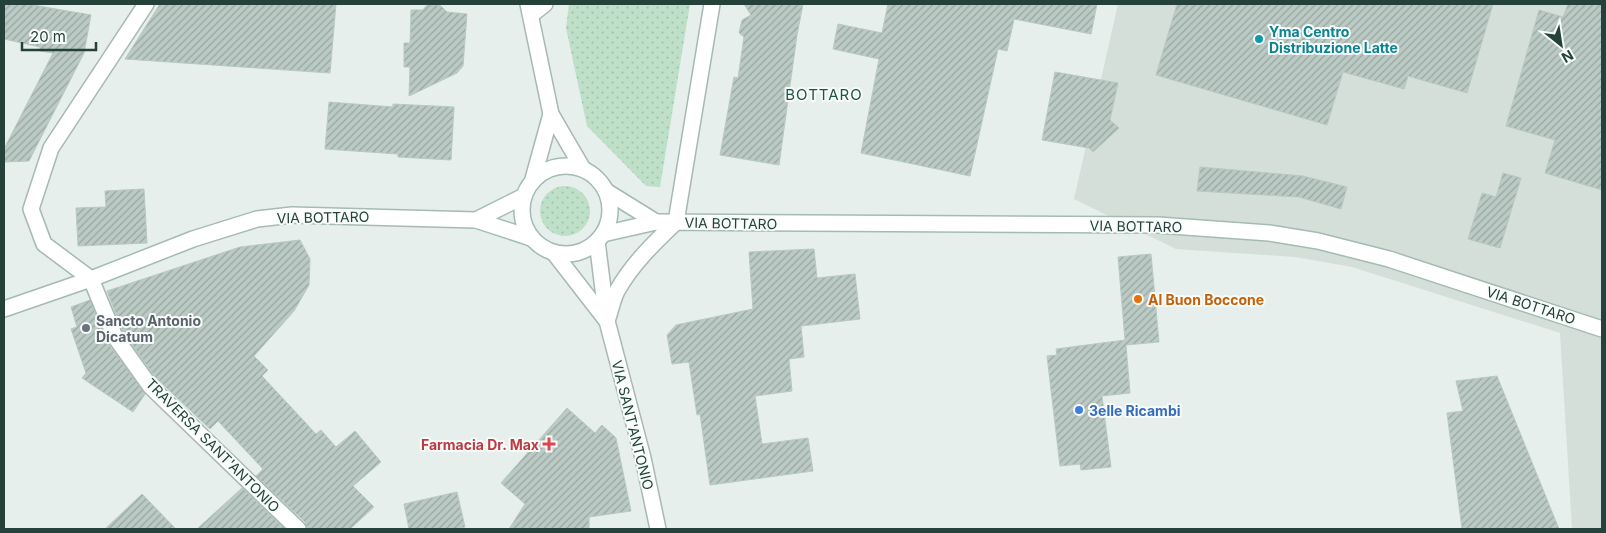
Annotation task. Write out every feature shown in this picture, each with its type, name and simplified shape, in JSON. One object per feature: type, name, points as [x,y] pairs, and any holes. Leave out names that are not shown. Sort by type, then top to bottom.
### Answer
[{"type":"main road","points":[[91,279],[44,244],[31,209],[51,148],[146,4]]},
{"type":"main road","points":[[545,4],[530,10],[552,114],[584,169]]},
{"type":"main road","points":[[607,322],[616,293],[632,268],[676,222],[712,4]]},
{"type":"main road","points":[[533,179],[544,171],[557,166],[584,169],[593,174],[606,191],[610,205],[609,220],[600,237],[588,248],[577,252],[566,254],[554,253],[531,238],[524,225],[521,211],[524,196],[533,179],[552,114]]},
{"type":"main road","points":[[606,191],[656,222]]},
{"type":"main road","name":"VIA BOTTARO","points":[[476,220],[524,196]]},
{"type":"main road","name":"VIA BOTTARO","points":[[4,309],[91,279],[193,239],[257,219],[292,215],[476,220],[531,238]]},
{"type":"main road","name":"VIA BOTTARO","points":[[600,237],[656,222],[1158,225],[1269,233],[1318,241],[1389,259],[1602,329]]},
{"type":"main road","name":"VIA SANT'ANTONIO","points":[[600,237],[607,322],[641,449],[658,529]]},
{"type":"main road","name":"VIA SANT'ANTONIO","points":[[554,253],[607,322]]},
{"type":"main road","name":"TRAVERSA SANT'ANTONIO","points":[[91,279],[115,337],[150,386],[298,529]]},
{"type":"shaded area","points":[[1118,4],[1602,4],[1602,529],[1572,529],[1560,333],[1352,267],[1295,257],[1176,249],[1074,199]]},
{"type":"green space","points":[[569,4],[690,4],[660,187],[646,186],[587,126],[566,28]]},
{"type":"green space","points":[[565,186],[579,190],[586,197],[590,211],[586,225],[579,232],[565,236],[551,232],[544,225],[540,211],[544,197],[551,190]]},
{"type":"building","points":[[4,4],[27,4],[91,15],[84,53],[29,161],[4,162],[4,149],[53,53],[40,51],[40,47],[4,39]]},
{"type":"building","points":[[160,4],[336,4],[330,73],[125,59]]},
{"type":"building","points":[[432,4],[441,6],[447,12],[467,14],[463,66],[457,73],[409,96],[410,67],[404,67],[404,43],[410,43],[411,10],[423,10],[426,6]]},
{"type":"building","points":[[744,4],[803,4],[779,165],[720,155],[734,77],[738,78],[744,37],[739,33],[742,20],[751,15]]},
{"type":"building","points":[[888,4],[1097,4],[1091,34],[1014,19],[1007,51],[998,49],[970,176],[861,153],[879,59],[833,49],[838,24],[882,33]]},
{"type":"building","name":"Yma Centro Distribuzione Latte","points":[[1177,4],[1493,4],[1467,93],[1408,76],[1404,89],[1343,72],[1327,125],[1156,75]]},
{"type":"building","points":[[1568,4],[1602,4],[1602,190],[1545,173],[1555,140],[1506,126],[1539,10],[1563,17]]},
{"type":"building","points":[[1055,72],[1118,83],[1110,120],[1119,128],[1093,152],[1089,148],[1042,140]]},
{"type":"building","points":[[329,102],[393,107],[393,104],[454,107],[451,160],[398,157],[398,154],[325,149]]},
{"type":"building","points":[[1200,167],[1303,176],[1347,187],[1341,209],[1299,197],[1197,191]]},
{"type":"building","points":[[1503,173],[1521,178],[1500,248],[1468,239],[1482,193],[1496,197]]},
{"type":"building","points":[[144,189],[147,243],[78,246],[76,208],[106,207],[105,191]]},
{"type":"building","points":[[300,240],[310,259],[309,285],[294,311],[254,356],[268,370],[262,376],[316,434],[321,430],[336,447],[355,431],[381,462],[353,486],[374,507],[350,529],[307,529],[305,522],[256,476],[263,469],[218,421],[210,429],[156,378],[123,332],[107,291],[240,247]]},
{"type":"building","points":[[814,249],[817,278],[855,274],[860,319],[801,326],[804,357],[789,359],[792,391],[755,396],[762,444],[808,438],[813,471],[710,485],[700,414],[697,415],[689,362],[672,364],[667,335],[676,325],[753,309],[749,252]]},
{"type":"building","points":[[1151,254],[1159,342],[1126,345],[1130,393],[1102,396],[1111,467],[1081,470],[1080,464],[1060,466],[1047,356],[1057,355],[1056,349],[1125,340],[1118,257]]},
{"type":"building","points":[[90,300],[107,342],[145,394],[133,412],[82,378],[86,373],[71,329],[77,327],[71,307]]},
{"type":"building","points":[[1497,376],[1559,529],[1462,529],[1447,413],[1463,411],[1456,381]]},
{"type":"building","points":[[567,408],[595,433],[602,425],[616,438],[631,511],[589,517],[589,529],[509,529],[525,504],[501,483]]},
{"type":"building","points":[[242,488],[285,529],[197,529]]},
{"type":"building","points":[[457,492],[465,527],[453,529],[409,529],[404,504]]},
{"type":"building","points":[[142,494],[176,529],[105,529]]},
{"type":"place","name":"Yma Centro Distribuzione Latte","points":[[1259,39]]},
{"type":"place","name":"Al Buon Boccone","points":[[1138,299]]},
{"type":"place","name":"Sancto Antonio Dicatum","points":[[86,328]]},
{"type":"place","name":"3elle Ricambi","points":[[1079,410]]},
{"type":"place","name":"Farmacia Dr. Max","points":[[549,444]]},
{"type":"district","name":"BOTTARO","points":[[824,94]]}]
